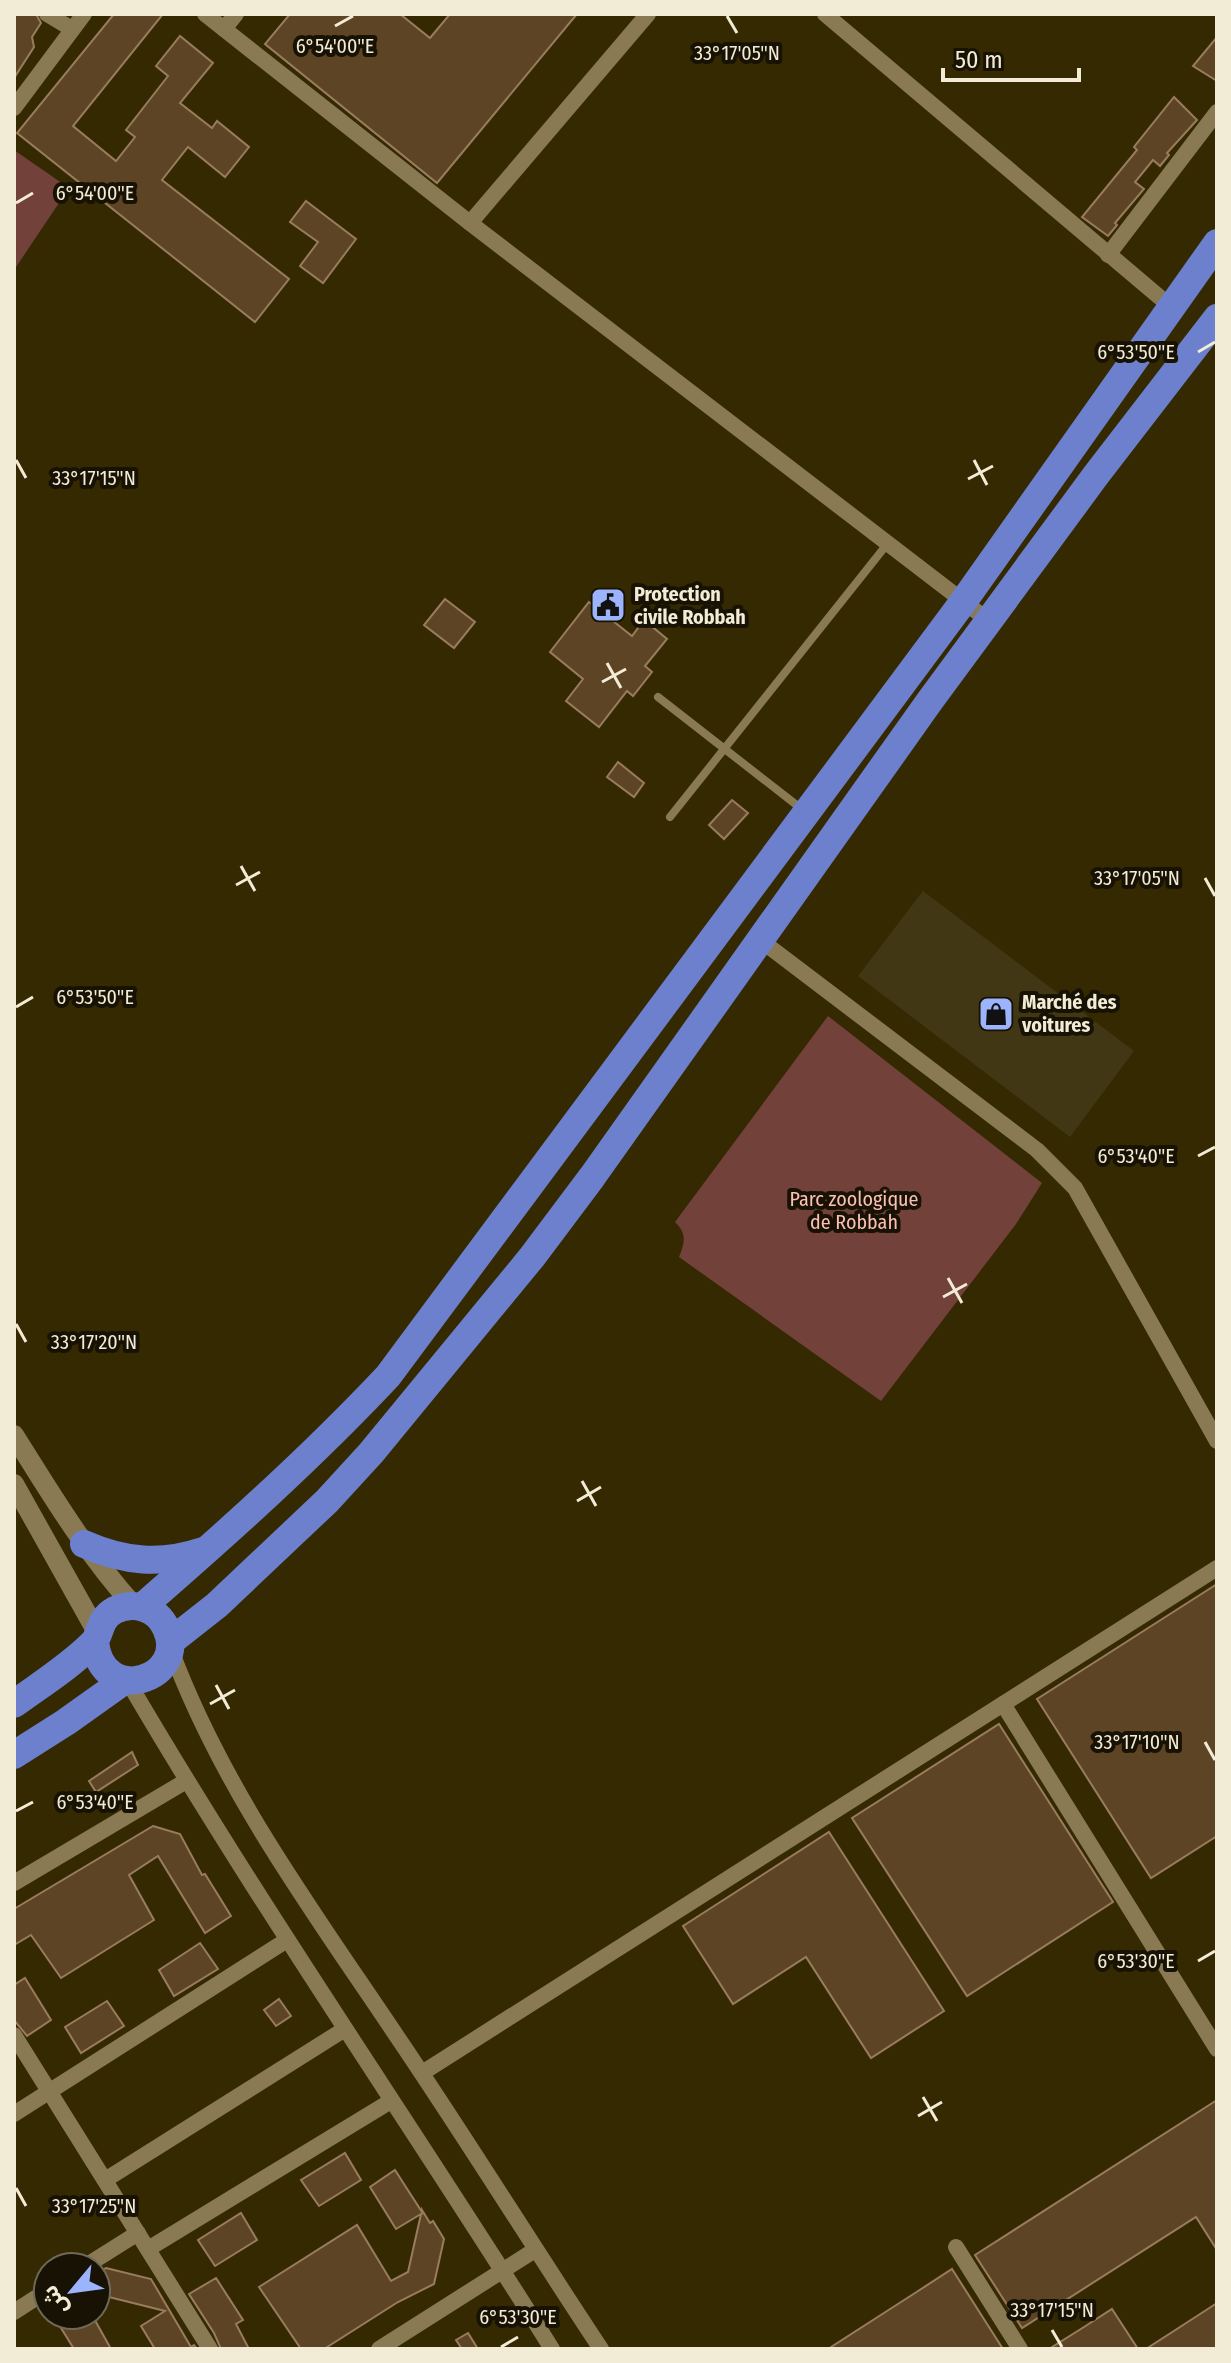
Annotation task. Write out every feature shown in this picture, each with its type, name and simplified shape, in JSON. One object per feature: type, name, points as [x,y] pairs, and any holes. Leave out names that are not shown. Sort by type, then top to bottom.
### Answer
[{"type":"highway","points":[[14,1704],[96,1637],[107,1616],[115,1610],[138,1606],[208,1549],[339,1428],[388,1376],[963,602],[1217,243]]},
{"type":"highway","points":[[96,1637],[100,1662],[115,1676],[137,1681],[156,1673],[163,1666],[170,1644],[217,1605],[327,1501],[371,1453],[532,1257],[592,1177],[989,621],[1217,318]]},
{"type":"highway","points":[[84,1544],[107,1555],[145,1561],[183,1558],[208,1549]]},
{"type":"highway","points":[[138,1606],[151,1611],[164,1623],[170,1644]]},
{"type":"highway","points":[[14,1755],[126,1680]]},
{"type":"street","points":[[47,14],[72,29]]},
{"type":"street","points":[[16,100],[84,14]]},
{"type":"street","points":[[205,14],[470,223],[989,621]]},
{"type":"street","points":[[224,29],[236,14]]},
{"type":"street","points":[[470,223],[648,14]]},
{"type":"street","points":[[825,14],[1170,306]]},
{"type":"street","points":[[1108,255],[1217,112]]},
{"type":"street","points":[[759,939],[1037,1150],[1075,1188],[1217,1441]]},
{"type":"street","points":[[14,1435],[109,1579],[138,1606]]},
{"type":"street","points":[[14,1484],[96,1637]]},
{"type":"street","points":[[422,2073],[1217,1568]]},
{"type":"street","points":[[170,1644],[197,1717],[227,1775],[601,2349]]},
{"type":"street","points":[[126,1680],[287,1940],[552,2349]]},
{"type":"street","points":[[1003,1704],[1217,2049]]},
{"type":"street","points":[[14,1883],[186,1781]]},
{"type":"street","points":[[14,2114],[287,1940]]},
{"type":"street","points":[[105,2180],[345,2029]]},
{"type":"street","points":[[14,2035],[210,2349]]},
{"type":"street","points":[[148,2249],[391,2101]]},
{"type":"street","points":[[109,2251],[138,2233]]},
{"type":"street","points":[[956,2247],[1020,2349]]},
{"type":"street","points":[[379,2349],[535,2250]]},
{"type":"street","points":[[14,2312],[32,2300]]},
{"type":"lane","points":[[670,817],[888,543]]},
{"type":"lane","points":[[658,697],[807,813]]},
{"type":"shaded area","name":"Marché des voitures","points":[[923,891],[1134,1051],[1070,1137],[858,976]]},
{"type":"green space","points":[[14,150],[69,188],[14,270]]},
{"type":"green space","name":"Parc zoologique de Robbah","points":[[828,1016],[1042,1183],[1016,1224],[881,1401],[679,1257],[684,1238],[675,1222]]},
{"type":"building","points":[[14,14],[36,14],[41,23],[32,37],[34,47],[14,78]]},
{"type":"building","points":[[114,14],[163,14],[73,126],[116,161],[135,137],[126,130],[168,76],[156,66],[180,36],[213,63],[180,103],[212,128],[217,121],[249,147],[225,177],[188,147],[162,180],[289,279],[255,322],[17,133]]},
{"type":"building","points":[[290,14],[400,14],[430,38],[450,14],[577,14],[437,183],[265,44]]},
{"type":"building","points":[[1217,37],[1217,81],[1193,66]]},
{"type":"building","points":[[1174,97],[1197,120],[1167,153],[1169,155],[1160,166],[1153,160],[1135,182],[1144,189],[1108,236],[1082,217],[1137,150],[1134,147]]},
{"type":"building","points":[[306,201],[356,239],[323,283],[300,266],[318,242],[290,222]]},
{"type":"building","points":[[445,599],[475,622],[454,648],[424,625]]},
{"type":"building","points":[[589,602],[632,636],[644,620],[667,639],[645,666],[652,672],[633,696],[627,691],[599,727],[566,701],[583,679],[550,652]]},
{"type":"building","points":[[618,762],[644,783],[634,797],[607,777]]},
{"type":"building","points":[[732,800],[748,813],[724,839],[709,825]]},
{"type":"building","points":[[1217,1584],[1217,1836],[1151,1878],[1037,1699]]},
{"type":"building","points":[[999,1724],[1113,1902],[967,1996],[852,1818]]},
{"type":"building","points":[[132,1752],[138,1765],[96,1792],[89,1781]]},
{"type":"building","points":[[153,1826],[180,1834],[202,1875],[205,1874],[231,1916],[205,1933],[158,1856],[129,1875],[154,1920],[61,1978],[31,1935],[14,1945],[14,1909]]},
{"type":"building","points":[[829,1832],[944,2011],[871,2058],[806,1957],[733,2004],[683,1926]]},
{"type":"building","points":[[200,1943],[218,1969],[174,1996],[159,1970]]},
{"type":"building","points":[[25,1978],[51,2020],[27,2036],[14,2020],[14,1985]]},
{"type":"building","points":[[279,1999],[291,2016],[276,2026],[264,2010]]},
{"type":"building","points":[[107,2001],[124,2026],[81,2053],[65,2027]]},
{"type":"building","points":[[1217,2100],[1217,2250],[1196,2217],[1022,2328],[975,2255]]},
{"type":"building","points":[[345,2153],[361,2180],[319,2206],[301,2180]]},
{"type":"building","points":[[395,2170],[444,2239],[434,2284],[398,2302],[324,2349],[301,2349],[259,2287],[357,2225],[391,2281],[408,2272],[421,2214],[396,2229],[370,2187]]},
{"type":"building","points":[[241,2213],[257,2240],[215,2266],[198,2240]]},
{"type":"building","points":[[112,2269],[151,2279],[191,2347],[194,2345],[197,2349],[155,2349],[141,2326],[165,2311],[112,2298]]},
{"type":"building","points":[[952,2269],[1003,2349],[828,2349],[915,2293]]},
{"type":"building","points":[[216,2278],[243,2320],[236,2324],[249,2349],[221,2349],[189,2294]]},
{"type":"building","points":[[1217,2303],[1217,2349],[1146,2349],[1197,2316]]},
{"type":"building","points":[[1112,2309],[1138,2349],[1049,2349],[1084,2327]]},
{"type":"building","points":[[63,2331],[101,2331],[111,2349],[74,2349]]},
{"type":"building","points":[[468,2333],[478,2349],[462,2349],[456,2340]]},
{"type":"place","name":"Protection civile Robbah","points":[[608,605]]},
{"type":"place","name":"Marché des voitures","points":[[996,1014]]}]
